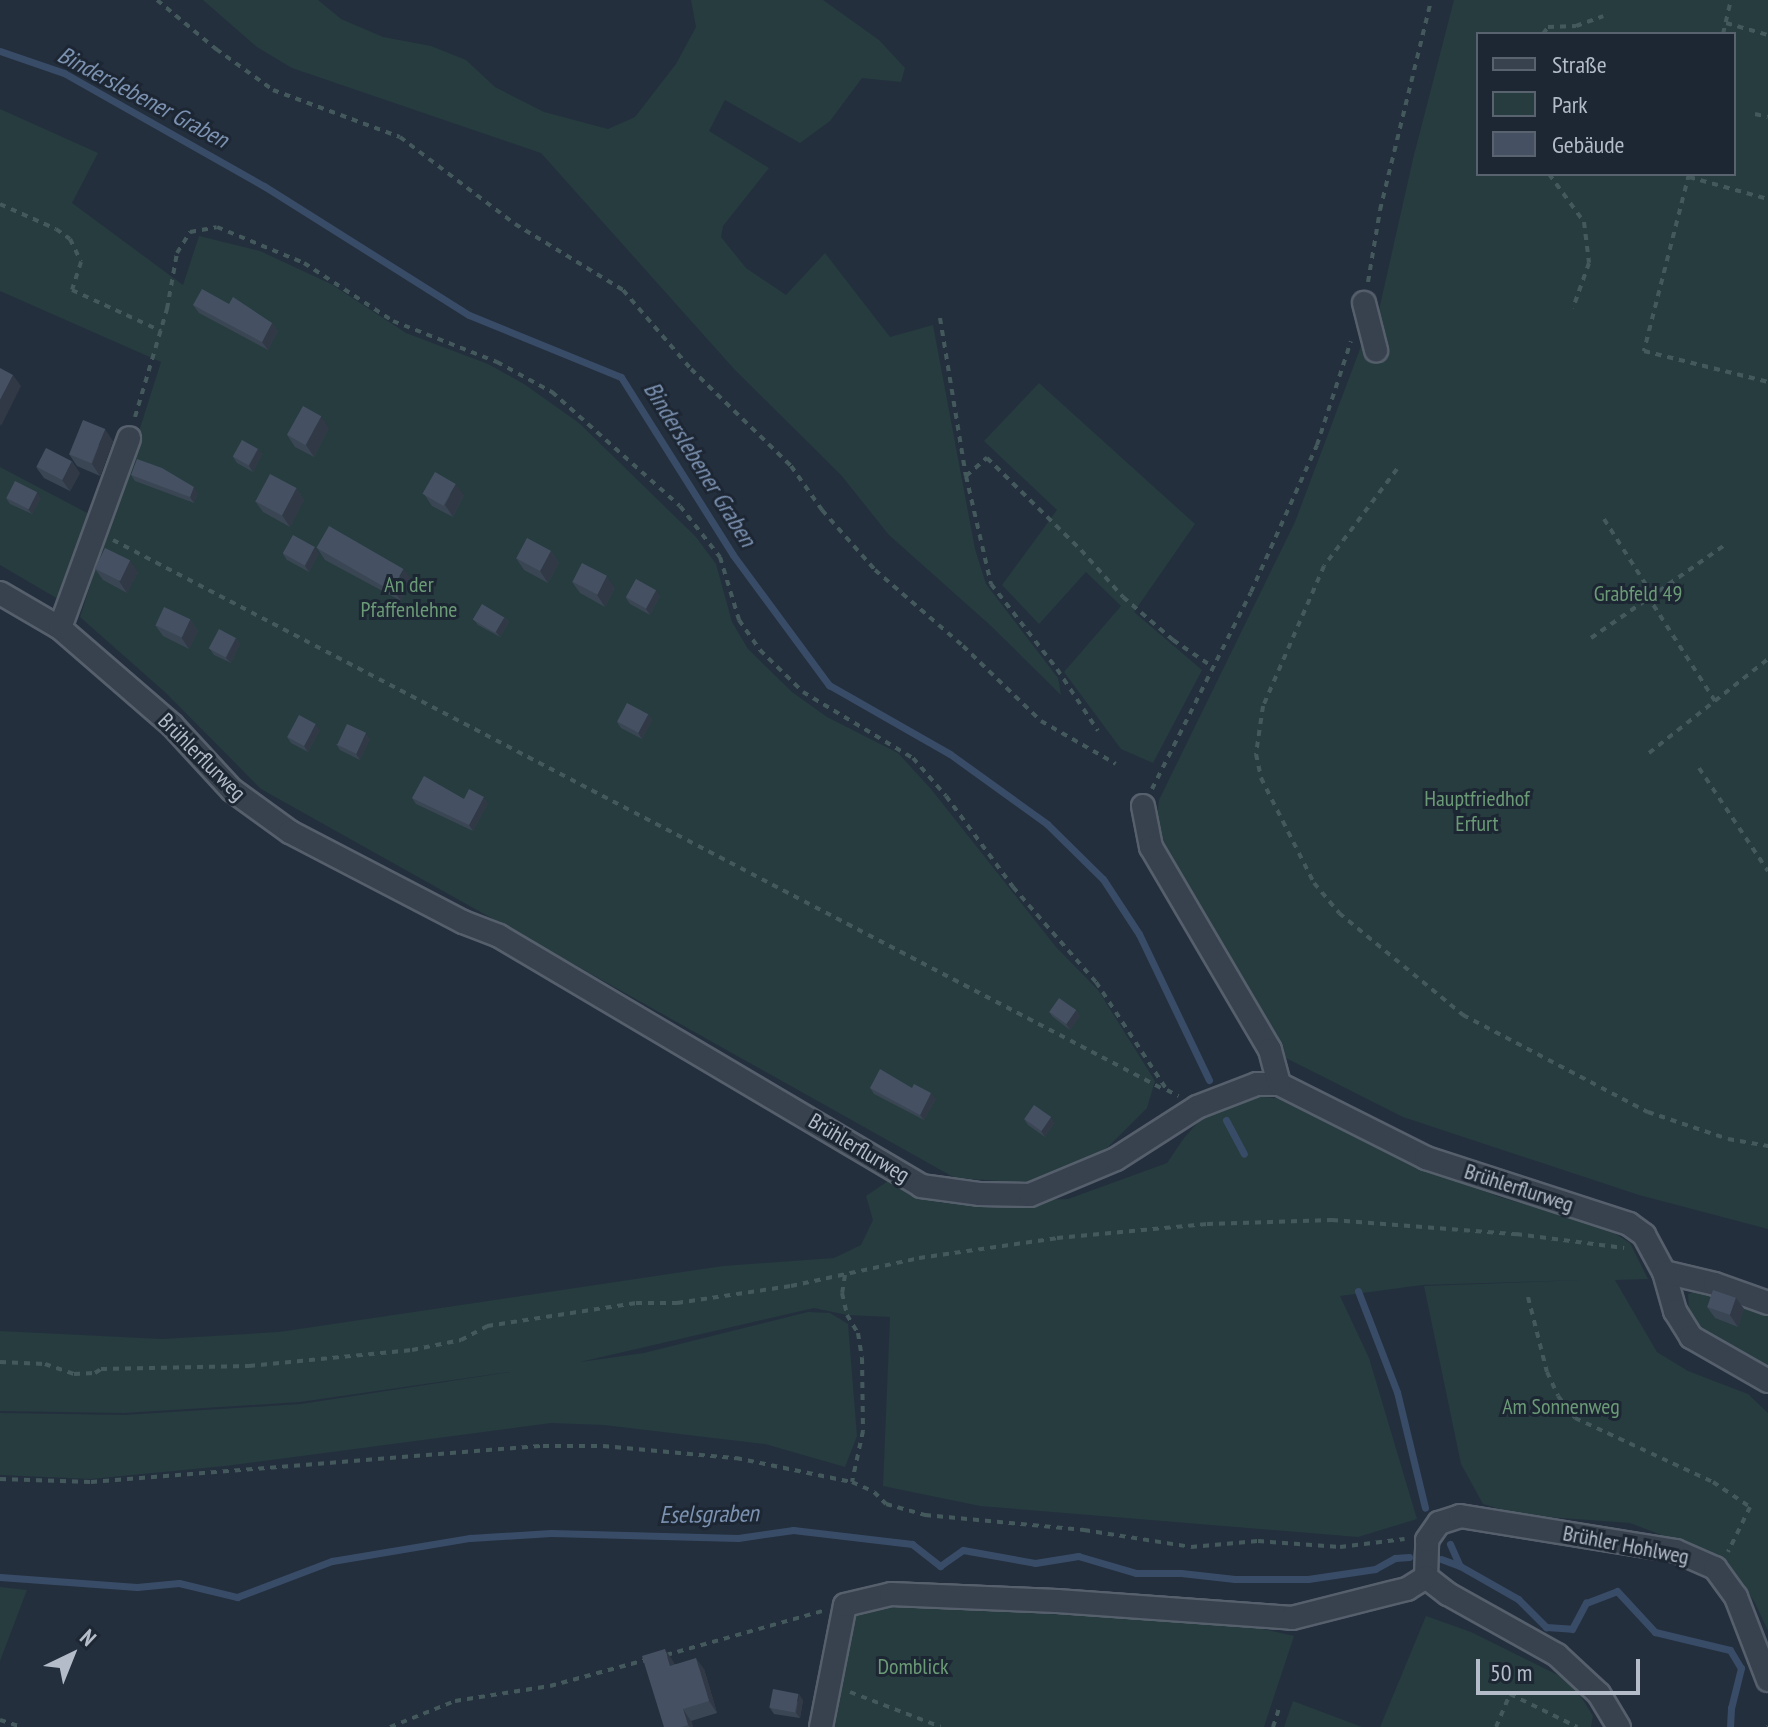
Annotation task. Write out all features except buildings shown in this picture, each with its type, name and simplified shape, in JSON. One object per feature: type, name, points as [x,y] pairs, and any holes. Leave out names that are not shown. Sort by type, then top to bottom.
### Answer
[{"type":"street","points":[[1364,303],[1376,350]]},
{"type":"street","points":[[60,628],[129,438]]},
{"type":"street","name":"Brühlerflurweg","points":[[0,593],[60,628],[172,725],[232,790],[290,832],[463,922],[499,936],[921,1186],[980,1194],[1030,1195],[1116,1159],[1197,1107],[1257,1084],[1279,1084],[1426,1158],[1629,1224],[1644,1235],[1675,1311],[1691,1337],[1768,1381]]},
{"type":"street","points":[[1143,806],[1151,847],[1270,1050],[1279,1084]]},
{"type":"street","points":[[1658,1263],[1768,1303]]},
{"type":"street","name":"Brühler Hohlweg","points":[[1427,1540],[1439,1523],[1460,1516],[1693,1556],[1718,1572],[1736,1597],[1768,1680]]},
{"type":"street","points":[[1426,1577],[1427,1540]]},
{"type":"street","points":[[821,1727],[845,1605],[891,1594],[1057,1601],[1292,1618],[1407,1589],[1426,1577]]},
{"type":"street","points":[[1426,1577],[1448,1594],[1557,1655],[1599,1694],[1619,1727]]},
{"type":"path","points":[[157,0],[216,49],[273,90],[400,137],[424,151],[462,186],[515,224],[623,290],[691,369],[791,466],[822,510],[875,570],[963,646],[1041,721],[1116,764]]},
{"type":"path","points":[[1143,806],[1251,592],[1317,445],[1364,303],[1380,210],[1431,0]]},
{"type":"path","points":[[1724,32],[1731,0]]},
{"type":"path","points":[[1544,32],[1548,27],[1576,26],[1603,16]]},
{"type":"path","points":[[1726,23],[1768,35]]},
{"type":"path","points":[[1755,114],[1768,117]]},
{"type":"path","points":[[1550,176],[1584,222],[1589,263],[1573,308]]},
{"type":"path","points":[[1768,199],[1689,176],[1644,351],[1768,382]]},
{"type":"path","points":[[0,204],[56,229],[70,239],[81,262],[72,290],[161,331]]},
{"type":"path","points":[[129,438],[161,331],[177,253],[190,232],[217,227],[304,263],[393,321],[497,362],[552,392],[680,506],[720,557],[739,620],[760,650],[803,692],[848,722],[898,746],[922,767],[1013,887],[1096,982],[1167,1090]]},
{"type":"path","points":[[940,318],[966,476],[991,584],[1057,669],[1098,731]]},
{"type":"path","points":[[966,476],[987,458],[1081,550],[1123,597],[1173,640],[1213,667]]},
{"type":"path","points":[[1397,469],[1324,566],[1263,706],[1256,754],[1261,778],[1314,883],[1339,913],[1463,1015],[1648,1112],[1728,1139],[1768,1146]]},
{"type":"path","points":[[1604,519],[1715,701]]},
{"type":"path","points":[[97,531],[1197,1107]]},
{"type":"path","points":[[1591,638],[1726,544]]},
{"type":"path","points":[[1649,753],[1768,659]]},
{"type":"path","points":[[1699,768],[1768,871]]},
{"type":"path","points":[[0,1362],[45,1364],[74,1374],[95,1373],[101,1369],[249,1366],[397,1352],[461,1340],[487,1326],[636,1303],[691,1301],[845,1275],[919,1258],[1057,1238],[1207,1224],[1332,1220],[1441,1227],[1588,1242],[1658,1263]]},
{"type":"path","points":[[845,1275],[842,1293],[847,1315],[858,1333],[862,1358],[863,1431],[852,1482]]},
{"type":"path","points":[[1528,1297],[1547,1372],[1558,1396],[1575,1418],[1713,1482],[1750,1507],[1718,1572]]},
{"type":"path","points":[[0,1479],[91,1482],[543,1446],[603,1446],[736,1458],[852,1482],[874,1492],[886,1504],[925,1515],[1084,1530],[1191,1547],[1258,1541],[1340,1547],[1407,1539],[1427,1540]]},
{"type":"path","points":[[390,1727],[455,1701],[550,1686],[845,1605]]},
{"type":"path","points":[[829,1684],[941,1727]]},
{"type":"path","points":[[1496,1727],[1510,1694],[1577,1727]]},
{"type":"path","points":[[1273,1727],[1279,1708]]},
{"type":"path","points":[[0,1720],[22,1727]]},
{"type":"green space","points":[[203,0],[318,0],[341,19],[383,37],[431,46],[466,60],[495,87],[544,112],[608,129],[635,117],[676,64],[696,27],[691,0],[823,0],[879,40],[905,68],[901,82],[862,78],[830,121],[800,143],[725,100],[709,131],[769,168],[723,226],[721,237],[746,268],[786,295],[825,253],[890,337],[933,325],[975,549],[986,584],[1058,678],[1061,695],[990,625],[889,535],[841,475],[735,370],[541,153],[292,68],[257,47]]},
{"type":"green space","name":"Hauptfriedhof Erfurt","points":[[1454,0],[1768,0],[1768,1229],[1639,1195],[1403,1117],[1286,1058],[1172,864],[1156,822],[1159,800],[1295,522],[1366,333],[1383,327],[1379,310],[1413,159]]},
{"type":"green space","name":"An der Pfaffenlehne","points":[[0,109],[98,153],[72,203],[183,285],[199,236],[260,251],[331,284],[406,333],[488,364],[524,384],[579,423],[696,537],[716,564],[732,622],[748,649],[792,692],[827,717],[898,753],[931,789],[1056,947],[1098,990],[1155,1081],[1147,1108],[1108,1147],[1083,1163],[1030,1183],[955,1178],[261,789],[166,693],[80,617],[161,362],[0,291]]},
{"type":"green space","points":[[1039,383],[1195,524],[1134,612],[1202,670],[1153,763],[1121,749],[1064,672],[1121,606],[1086,572],[1039,624],[1002,585],[1057,510],[984,441]]},
{"type":"green space","points":[[0,467],[91,515],[58,599],[0,565]]},
{"type":"green space","name":"Am Sonnenweg","points":[[1252,1096],[1296,1100],[1400,1156],[1499,1197],[1603,1226],[1630,1243],[1648,1279],[1615,1280],[1657,1352],[1688,1371],[1748,1394],[1768,1413],[1768,1631],[1755,1603],[1732,1569],[1714,1555],[1630,1523],[1520,1515],[1483,1504],[1461,1464],[1424,1286],[1583,1280],[1422,1285],[1340,1296],[1369,1358],[1417,1519],[1358,1537],[980,1506],[883,1486],[890,1317],[847,1315],[814,1308],[580,1362],[644,1353],[808,1312],[830,1313],[848,1324],[857,1436],[845,1467],[765,1444],[604,1425],[551,1423],[225,1466],[91,1479],[0,1475],[0,1413],[124,1415],[301,1404],[523,1370],[300,1402],[124,1413],[0,1411],[0,1331],[162,1339],[279,1332],[723,1266],[834,1258],[861,1245],[873,1220],[866,1196],[891,1179],[942,1203],[1068,1199],[1167,1163],[1208,1111]]},
{"type":"green space","points":[[1703,1288],[1768,1310],[1768,1366],[1702,1332],[1689,1311],[1688,1294]]},
{"type":"green space","points":[[0,1587],[27,1590],[0,1661]]},
{"type":"green space","name":"Domblick","points":[[879,1605],[1241,1624],[1294,1636],[1264,1727],[828,1727],[849,1619],[862,1608]]},
{"type":"green space","points":[[1426,1616],[1471,1632],[1572,1682],[1593,1716],[1591,1727],[1380,1727]]},
{"type":"green space","points":[[1293,1701],[1362,1727],[1284,1727]]},
{"type":"waterway","name":"Binderslebener Graben","points":[[0,51],[64,73],[264,186],[469,315],[621,377],[733,555],[829,685],[950,754],[1047,824],[1103,879],[1139,934],[1209,1080]]},
{"type":"waterway","name":"Binderslebener Graben","points":[[1226,1120],[1244,1154]]},
{"type":"waterway","name":"Binderslebener Graben","points":[[1358,1291],[1397,1392],[1425,1508]]},
{"type":"waterway","name":"Eselsgraben","points":[[0,1577],[137,1587],[179,1583],[237,1597],[332,1561],[470,1538],[551,1533],[738,1538],[793,1530],[912,1544],[940,1566],[963,1550],[1035,1563],[1078,1556],[1136,1573],[1181,1573],[1235,1579],[1308,1579],[1375,1569],[1395,1558],[1409,1557]]},
{"type":"waterway","name":"Binderslebener Graben","points":[[1450,1544],[1460,1566]]},
{"type":"waterway","name":"Eselsgraben","points":[[1441,1559],[1460,1566],[1518,1599],[1546,1627],[1572,1629],[1586,1603],[1617,1591],[1655,1632],[1730,1650],[1741,1668],[1731,1708],[1730,1727]]},
{"type":"park label","name":"Grabfeld 49","points":[[1638,594]]}]
